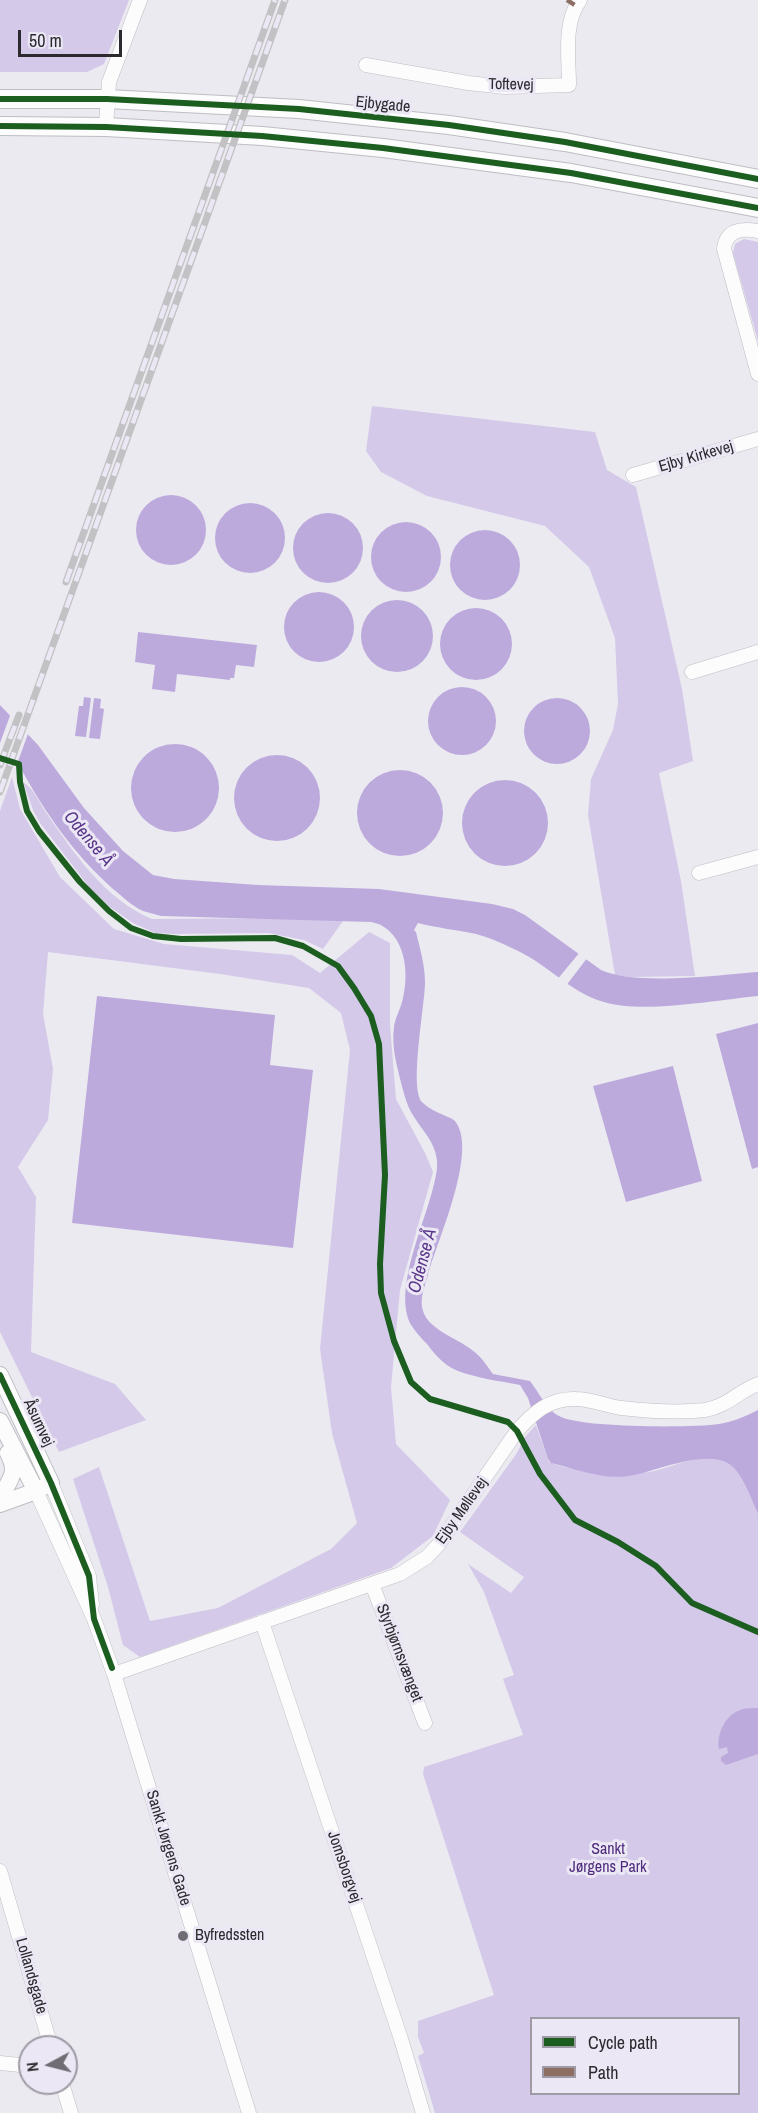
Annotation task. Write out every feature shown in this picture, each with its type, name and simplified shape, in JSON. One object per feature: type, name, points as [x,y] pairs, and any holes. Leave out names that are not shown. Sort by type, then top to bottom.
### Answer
[{"type":"main road","name":"Ejbygade","points":[[0,99],[107,99],[298,109],[449,125],[565,142],[758,179]]},
{"type":"main road","points":[[0,126],[106,128],[262,136],[395,150],[553,170],[725,200],[758,208]]},
{"type":"street","points":[[106,128],[109,82],[140,0]]},
{"type":"street","name":"Toftevej","points":[[366,65],[468,83],[505,87],[569,85],[569,27],[574,2]]},
{"type":"street","points":[[758,231],[749,229],[734,231],[728,236],[724,249],[758,374]]},
{"type":"street","name":"Ejby Kirkevej","points":[[633,475],[758,439]]},
{"type":"street","points":[[692,672],[758,652]]},
{"type":"street","points":[[699,873],[758,857]]},
{"type":"street","name":"Åsumvej","points":[[0,1375],[41,1482]]},
{"type":"street","name":"Ejby Møllevej","points":[[114,1674],[400,1574],[428,1557],[517,1431],[531,1414],[553,1402],[575,1399],[621,1408],[706,1410],[728,1403],[748,1388],[758,1384]]},
{"type":"street","name":"Åsumvej","points":[[0,1421],[41,1482]]},
{"type":"street","points":[[0,1437],[14,1465],[14,1471],[1,1497]]},
{"type":"street","points":[[1,1497],[41,1482]]},
{"type":"street","name":"Sankt Jørgens Gade","points":[[41,1482],[89,1576],[94,1619],[114,1674],[249,2113]]},
{"type":"street","name":"Styrbjørnsvænget","points":[[372,1584],[425,1723]]},
{"type":"street","name":"Jomsborgvej","points":[[262,1622],[401,2039],[423,2113]]},
{"type":"street","name":"Lollandsgade","points":[[0,1871],[48,2035]]},
{"type":"street","points":[[0,2063],[18,2065]]},
{"type":"street","points":[[66,2095],[71,2113]]},
{"type":"green space","points":[[0,0],[129,0],[104,64],[87,72],[0,72]]},
{"type":"green space","points":[[744,239],[758,242],[758,341],[733,253],[735,244]]},
{"type":"green space","points":[[372,406],[595,432],[607,470],[636,487],[682,689],[693,761],[659,773],[681,881],[695,976],[629,977],[615,975],[588,815],[591,779],[613,730],[618,704],[615,638],[589,567],[545,526],[427,496],[381,472],[366,451]]},
{"type":"green space","points":[[12,777],[20,809],[60,877],[114,929],[164,944],[292,955],[320,973],[369,932],[390,943],[390,1025],[396,1099],[433,1172],[400,1290],[391,1387],[396,1444],[450,1500],[433,1536],[391,1568],[140,1657],[123,1645],[108,1587],[73,1479],[99,1467],[150,1621],[218,1608],[331,1549],[357,1523],[332,1433],[320,1349],[350,1050],[341,1013],[309,988],[48,952],[43,1014],[53,1069],[48,1120],[18,1167],[36,1197],[31,1352],[115,1384],[146,1420],[59,1452],[0,1332],[0,811]]},
{"type":"green space","points":[[23,782],[33,791],[67,843],[91,873],[119,900],[152,919],[290,918],[343,921],[323,949],[304,940],[268,933],[155,933],[133,923],[110,907],[90,888],[40,823]]},
{"type":"green space","name":"Sankt Jørgens Park","points":[[536,1425],[549,1462],[584,1470],[638,1473],[703,1458],[724,1460],[738,1471],[748,1488],[758,1514],[758,2113],[435,2113],[418,2056],[424,2053],[418,2037],[418,2021],[494,1995],[423,1774],[424,1767],[523,1735],[503,1679],[514,1675],[484,1592],[468,1564],[511,1593],[524,1577],[460,1532],[517,1453],[524,1438]]},
{"type":"water","points":[[178,495],[191,501],[200,510],[204,516],[206,530],[204,544],[196,555],[185,563],[164,565],[146,555],[138,544],[136,523],[146,505],[157,497]]},
{"type":"water","points":[[243,503],[257,503],[270,509],[279,518],[285,531],[283,551],[275,563],[257,573],[243,573],[230,567],[221,558],[215,545],[215,531],[221,518],[230,509]]},
{"type":"water","points":[[335,513],[348,519],[357,528],[361,534],[363,548],[361,562],[353,573],[342,581],[321,583],[303,573],[295,562],[293,541],[303,523],[314,515]]},
{"type":"water","points":[[413,522],[426,528],[435,537],[439,543],[441,557],[439,571],[431,582],[420,590],[399,592],[381,582],[373,571],[371,550],[381,532],[392,524]]},
{"type":"water","points":[[485,530],[498,533],[510,540],[517,552],[520,565],[517,578],[510,590],[498,597],[485,600],[472,597],[460,590],[453,578],[450,565],[453,552],[460,540],[472,533]]},
{"type":"water","points":[[326,592],[339,598],[348,607],[352,613],[354,627],[352,641],[344,652],[333,660],[312,662],[294,652],[286,641],[284,620],[294,602],[305,594]]},
{"type":"water","points":[[397,600],[417,606],[427,616],[433,636],[427,656],[417,666],[397,672],[377,666],[367,656],[361,636],[367,616],[377,606]]},
{"type":"water","points":[[476,608],[496,614],[506,624],[512,644],[506,664],[496,674],[476,680],[456,674],[446,664],[440,644],[446,624],[456,614]]},
{"type":"water","points":[[138,632],[257,645],[254,667],[236,665],[234,678],[230,680],[177,674],[175,692],[152,689],[155,665],[135,662]]},
{"type":"water","points":[[462,687],[475,690],[486,697],[493,708],[496,721],[493,734],[486,745],[475,752],[462,755],[449,752],[438,745],[431,734],[428,721],[431,708],[438,697],[449,690]]},
{"type":"water","points":[[84,697],[91,698],[86,737],[75,736],[79,706],[83,706]]},
{"type":"water","points":[[94,698],[101,699],[100,708],[104,709],[100,739],[89,738]]},
{"type":"water","points":[[557,698],[570,701],[580,708],[587,718],[590,731],[587,744],[580,754],[570,761],[557,764],[544,761],[534,754],[527,744],[524,731],[527,718],[534,708],[544,701]]},
{"type":"water","name":"Odense Å","points":[[0,705],[38,745],[84,808],[123,851],[153,875],[174,879],[258,885],[379,889],[492,904],[513,909],[525,915],[601,970],[616,975],[678,978],[758,972],[758,996],[680,1005],[639,1007],[620,1005],[604,1002],[582,993],[533,959],[488,938],[418,923],[414,930],[422,957],[425,982],[417,1064],[418,1094],[425,1105],[454,1120],[461,1133],[462,1151],[454,1195],[423,1293],[422,1306],[426,1318],[437,1329],[475,1352],[493,1374],[530,1381],[555,1413],[571,1420],[637,1426],[706,1425],[729,1422],[758,1410],[758,1514],[742,1479],[726,1462],[699,1459],[619,1477],[590,1473],[551,1463],[528,1398],[520,1385],[453,1369],[437,1356],[410,1323],[406,1306],[409,1268],[434,1186],[437,1159],[432,1144],[408,1107],[396,1059],[393,1043],[394,1027],[404,992],[405,971],[402,951],[392,934],[382,926],[371,922],[161,916],[139,909],[113,889],[86,862],[61,832],[40,801],[20,767],[21,763],[0,752]]},
{"type":"water","points":[[175,744],[192,748],[206,757],[215,771],[219,788],[215,805],[206,819],[192,828],[175,832],[158,828],[144,819],[135,805],[131,788],[135,771],[144,757],[158,748]]},
{"type":"water","points":[[269,755],[285,755],[308,767],[317,781],[320,798],[317,815],[308,829],[285,841],[269,841],[253,834],[241,822],[234,806],[234,790],[241,774],[253,762]]},
{"type":"water","points":[[400,770],[424,777],[436,789],[443,813],[436,837],[424,849],[400,856],[376,849],[364,837],[357,813],[364,789],[376,777]]},
{"type":"water","points":[[497,780],[513,780],[536,792],[545,806],[548,823],[545,840],[536,854],[513,866],[497,866],[481,859],[469,847],[462,831],[462,815],[469,799],[481,787]]},
{"type":"water","points":[[97,996],[275,1015],[270,1065],[313,1070],[293,1248],[72,1223]]},
{"type":"water","points":[[758,1023],[758,1167],[752,1169],[716,1034]]},
{"type":"water","points":[[673,1066],[702,1181],[626,1202],[593,1086]]},
{"type":"water","points":[[758,1708],[758,1754],[726,1765],[721,1761],[721,1757],[728,1753],[727,1747],[719,1749],[718,1743],[727,1719],[737,1711]]},
{"type":"pier","points":[[11,713],[29,731],[17,764],[0,756],[0,743]]},
{"type":"pier","points":[[580,952],[588,957],[565,987],[556,981]]},
{"type":"railway","points":[[66,582],[275,0]]},
{"type":"railway","points":[[0,792],[285,0]]},
{"type":"railway","points":[[0,765],[19,715]]},
{"type":"marked path","points":[[567,0],[576,6]]},
{"type":"cycle path","points":[[0,99],[107,99],[299,109],[449,125],[565,142],[758,179]]},
{"type":"cycle path","points":[[0,126],[106,127],[262,136],[383,148],[571,173],[758,208]]},
{"type":"cycle path","points":[[0,758],[19,764],[20,782],[27,811],[39,831],[80,882],[109,911],[131,928],[153,936],[181,939],[275,938],[303,946],[338,966],[371,1016],[379,1044],[385,1175],[380,1264],[381,1293],[394,1341],[411,1382],[430,1399],[508,1422],[517,1431],[540,1474],[575,1520],[618,1542],[656,1566],[692,1603],[758,1632]]},
{"type":"cycle path","points":[[0,1375],[51,1483],[89,1576],[94,1619],[112,1668]]},
{"type":"place","name":"Byfredssten","points":[[183,1936]]}]
